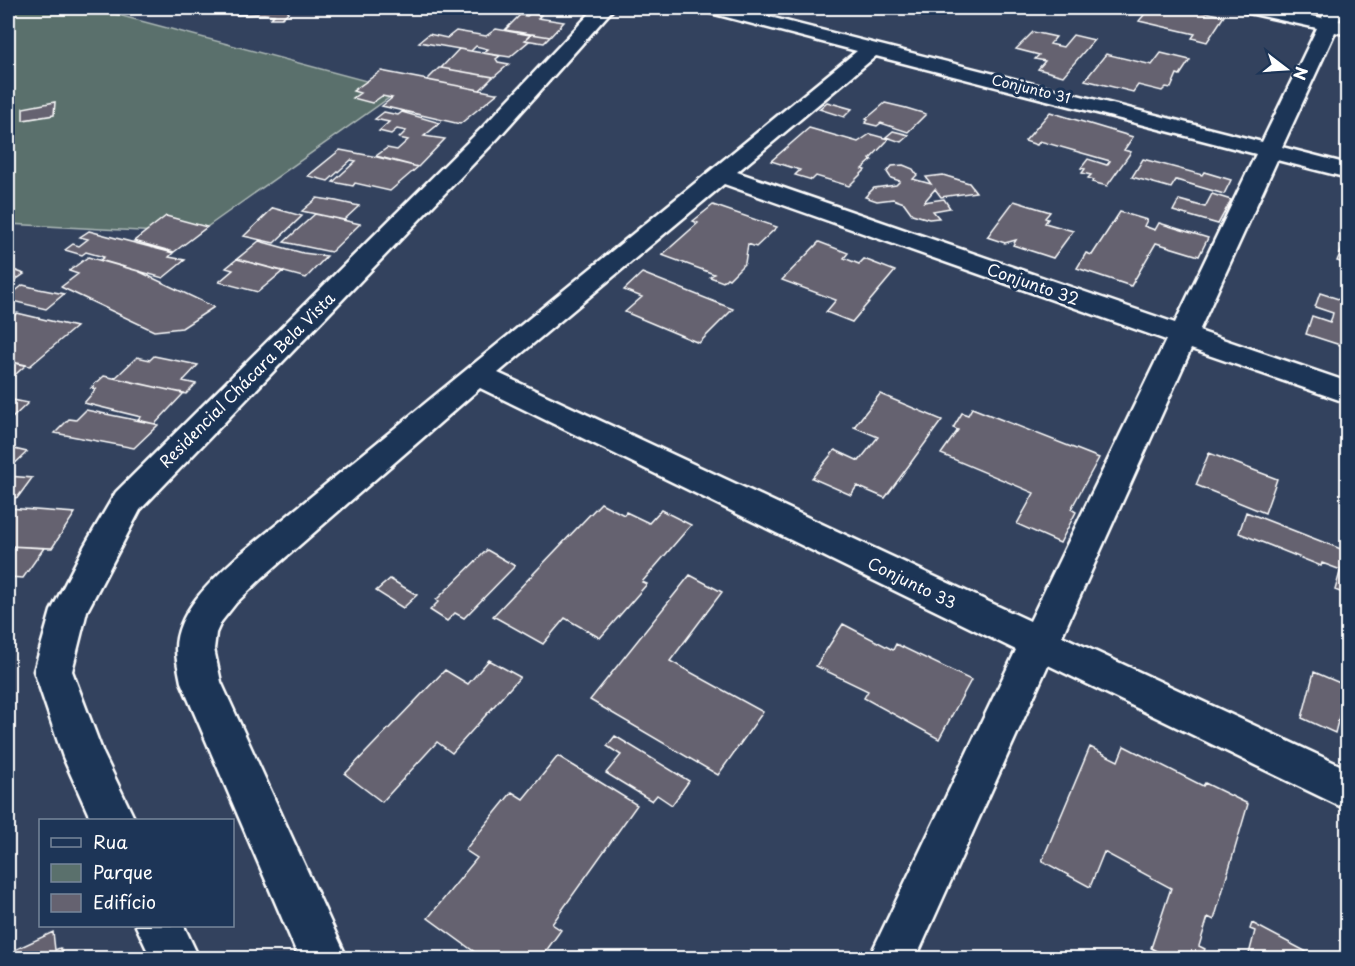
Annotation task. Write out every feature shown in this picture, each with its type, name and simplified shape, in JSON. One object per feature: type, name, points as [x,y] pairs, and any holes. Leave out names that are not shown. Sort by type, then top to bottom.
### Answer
[{"type":"street","name":"Residencial Chácara Bela Vista","points":[[113,819],[84,757],[53,671],[69,611],[128,501],[490,133],[605,8]]},
{"type":"street","name":"Conjunto 31","points":[[714,8],[1347,171]]},
{"type":"street","points":[[892,958],[1270,150],[1337,20],[1251,8]]},
{"type":"street","points":[[323,958],[201,682],[195,646],[205,617],[224,590],[477,375],[873,48]]},
{"type":"street","name":"Conjunto 32","points":[[718,174],[1347,393]]},
{"type":"street","name":"Conjunto 33","points":[[477,375],[1347,790]]},
{"type":"street","points":[[160,927],[177,958]]},
{"type":"green space","points":[[8,8],[92,8],[400,90],[197,234],[8,224]]},
{"type":"building","points":[[235,8],[293,8],[282,18],[271,18],[274,15],[236,15],[237,13],[230,12]]},
{"type":"building","points":[[936,8],[920,16],[894,9]]},
{"type":"building","points":[[1156,8],[1193,8],[1192,10],[1224,16],[1207,42],[1192,38],[1195,34],[1139,21],[1148,10],[1153,11]]},
{"type":"building","points":[[520,15],[541,15],[538,18],[564,22],[550,37],[505,30]]},
{"type":"building","points":[[496,29],[530,35],[525,40],[529,41],[510,57],[483,53],[488,49],[476,46],[471,51],[419,42],[429,34],[447,38],[456,31],[486,36]]},
{"type":"building","points":[[1033,32],[1056,37],[1050,44],[1063,47],[1073,35],[1094,40],[1063,76],[1038,69],[1045,61],[1035,59],[1039,55],[1016,49]]},
{"type":"building","points":[[532,34],[550,37],[544,43],[525,40]]},
{"type":"building","points":[[459,49],[500,56],[496,59],[498,62],[509,64],[494,77],[441,68]]},
{"type":"building","points":[[1161,53],[1190,60],[1180,75],[1177,74],[1171,88],[1166,87],[1162,91],[1138,85],[1133,92],[1085,80],[1106,54],[1152,65]]},
{"type":"building","points":[[439,68],[493,77],[480,90],[427,80]]},
{"type":"building","points":[[381,71],[498,93],[460,124],[382,106],[392,98],[382,96],[372,103],[353,98],[360,93],[353,91]]},
{"type":"building","points":[[55,102],[54,115],[23,120],[23,108]]},
{"type":"building","points":[[827,102],[852,109],[844,117],[819,109]]},
{"type":"building","points":[[885,103],[926,114],[908,132],[881,123],[877,126],[865,123],[868,120],[866,119]]},
{"type":"building","points":[[384,112],[398,115],[402,112],[440,123],[424,136],[445,139],[418,167],[376,156],[387,148],[397,150],[408,140],[399,138],[406,131],[397,129],[391,134],[379,131],[389,122],[375,119]]},
{"type":"building","points":[[1050,112],[1133,137],[1124,150],[1131,152],[1107,186],[1092,182],[1094,180],[1088,178],[1091,175],[1082,173],[1085,169],[1081,168],[1088,159],[1107,165],[1110,161],[1040,141],[1037,145],[1025,141]]},
{"type":"building","points":[[809,128],[858,142],[870,134],[888,139],[862,169],[865,170],[849,186],[816,176],[812,180],[795,175],[800,170],[771,161]]},
{"type":"building","points":[[893,131],[909,135],[901,142],[886,137]]},
{"type":"building","points":[[340,150],[418,167],[390,191],[355,183],[353,186],[333,182],[356,161],[351,160],[328,181],[308,176]]},
{"type":"building","points":[[1143,159],[1202,175],[1204,172],[1231,180],[1224,194],[1176,180],[1171,188],[1132,177]]},
{"type":"building","points":[[903,165],[913,169],[917,175],[913,179],[931,184],[926,177],[943,175],[969,183],[976,192],[941,197],[935,189],[924,202],[944,199],[950,208],[933,211],[939,218],[929,219],[912,214],[904,203],[893,199],[877,201],[865,197],[874,188],[896,185],[900,181],[891,178],[887,172],[892,166]]},
{"type":"building","points":[[1212,194],[1231,200],[1218,224],[1173,211],[1179,200],[1205,207]]},
{"type":"building","points":[[317,198],[359,206],[344,220],[302,211]]},
{"type":"building","points":[[1014,201],[1050,212],[1045,218],[1048,219],[1045,223],[1073,231],[1053,258],[1013,245],[1016,240],[1005,243],[987,237]]},
{"type":"building","points":[[713,205],[777,227],[756,247],[748,244],[745,263],[723,282],[710,277],[714,274],[662,255],[698,223],[693,221]]},
{"type":"building","points":[[273,208],[302,216],[274,243],[244,236]]},
{"type":"building","points":[[1120,212],[1147,220],[1144,226],[1155,230],[1159,223],[1208,238],[1199,256],[1156,243],[1131,286],[1077,268],[1086,253],[1092,255]]},
{"type":"building","points":[[315,214],[360,224],[331,252],[284,242]]},
{"type":"building","points":[[166,216],[207,227],[174,252],[134,241]]},
{"type":"building","points":[[89,231],[173,253],[169,257],[185,260],[163,278],[100,260],[104,257],[86,252],[82,255],[65,250],[73,244],[79,246],[88,239],[80,237]]},
{"type":"building","points":[[259,241],[303,253],[327,256],[306,278],[237,259]]},
{"type":"building","points":[[819,242],[848,253],[844,258],[859,264],[864,259],[895,271],[852,322],[826,312],[836,300],[782,280]]},
{"type":"building","points":[[1343,247],[1348,248],[1348,264],[1337,261]]},
{"type":"building","points":[[88,257],[138,271],[214,307],[182,328],[154,331],[61,287],[78,274],[69,271]]},
{"type":"building","points":[[237,259],[283,271],[258,292],[219,282],[233,270],[226,268]]},
{"type":"building","points":[[8,268],[22,273],[24,274],[8,285]]},
{"type":"building","points":[[642,273],[733,309],[699,343],[625,312],[642,297],[624,290]]},
{"type":"building","points":[[23,285],[64,294],[46,309],[8,300],[8,297]]},
{"type":"building","points":[[1320,293],[1348,302],[1348,338],[1342,336],[1340,345],[1306,334],[1312,316],[1330,322],[1332,317],[1333,313],[1315,307]]},
{"type":"building","points":[[17,313],[76,327],[30,366],[19,364],[8,361],[8,321]]},
{"type":"building","points":[[154,356],[198,365],[183,381],[196,384],[186,394],[115,378],[137,357],[150,360]]},
{"type":"building","points":[[8,361],[26,365],[8,381]]},
{"type":"building","points":[[104,376],[184,393],[155,424],[138,420],[141,417],[84,403],[96,389],[91,388]]},
{"type":"building","points":[[880,394],[942,420],[885,498],[857,486],[851,495],[812,478],[835,450],[859,461],[878,437],[854,427]]},
{"type":"building","points":[[8,399],[28,403],[8,422]]},
{"type":"building","points":[[972,408],[1099,458],[1071,509],[1076,512],[1060,543],[1017,524],[1034,493],[941,454],[958,430],[953,428],[962,413],[968,415]]},
{"type":"building","points":[[86,410],[158,425],[134,448],[55,433],[69,419],[76,420]]},
{"type":"building","points":[[8,445],[12,446],[10,448],[27,452],[8,470]]},
{"type":"building","points":[[1209,453],[1277,479],[1265,513],[1196,485]]},
{"type":"building","points":[[8,476],[32,478],[18,497],[8,500]]},
{"type":"building","points":[[601,503],[624,515],[626,512],[649,523],[661,510],[691,525],[642,582],[647,584],[600,638],[565,618],[543,644],[493,616]]},
{"type":"building","points":[[8,508],[75,513],[52,548],[8,546]]},
{"type":"building","points":[[1246,512],[1346,551],[1341,570],[1322,563],[1321,566],[1239,533]]},
{"type":"building","points":[[8,546],[44,548],[23,578],[8,577]]},
{"type":"building","points":[[487,550],[515,566],[464,618],[455,613],[447,621],[430,610],[438,602],[436,600]]},
{"type":"building","points":[[1346,551],[1348,552],[1348,595],[1335,590]]},
{"type":"building","points":[[690,575],[722,592],[670,661],[763,712],[718,775],[590,700]]},
{"type":"building","points":[[390,579],[417,595],[403,608],[376,591]]},
{"type":"building","points":[[843,624],[893,650],[896,644],[971,680],[939,739],[864,698],[868,691],[816,666]]},
{"type":"building","points":[[489,660],[520,677],[452,753],[437,742],[382,802],[345,774],[445,670],[468,684]]},
{"type":"building","points":[[1314,672],[1347,686],[1335,733],[1302,718]]},
{"type":"building","points":[[615,736],[689,781],[672,805],[657,795],[652,801],[606,773],[621,755],[607,746]]},
{"type":"building","points":[[1124,746],[1203,786],[1205,783],[1248,804],[1214,920],[1208,917],[1199,946],[1205,949],[1202,958],[1169,958],[1151,948],[1171,888],[1104,852],[1090,887],[1042,861],[1090,747],[1118,761]]},
{"type":"building","points":[[558,756],[637,805],[552,924],[561,930],[541,958],[483,958],[428,918],[477,858],[465,850],[512,792],[523,799]]},
{"type":"building","points":[[1252,923],[1318,958],[1248,958],[1255,931],[1250,929]]},
{"type":"building","points":[[53,932],[55,950],[60,948],[67,958],[8,958],[8,953]]}]
